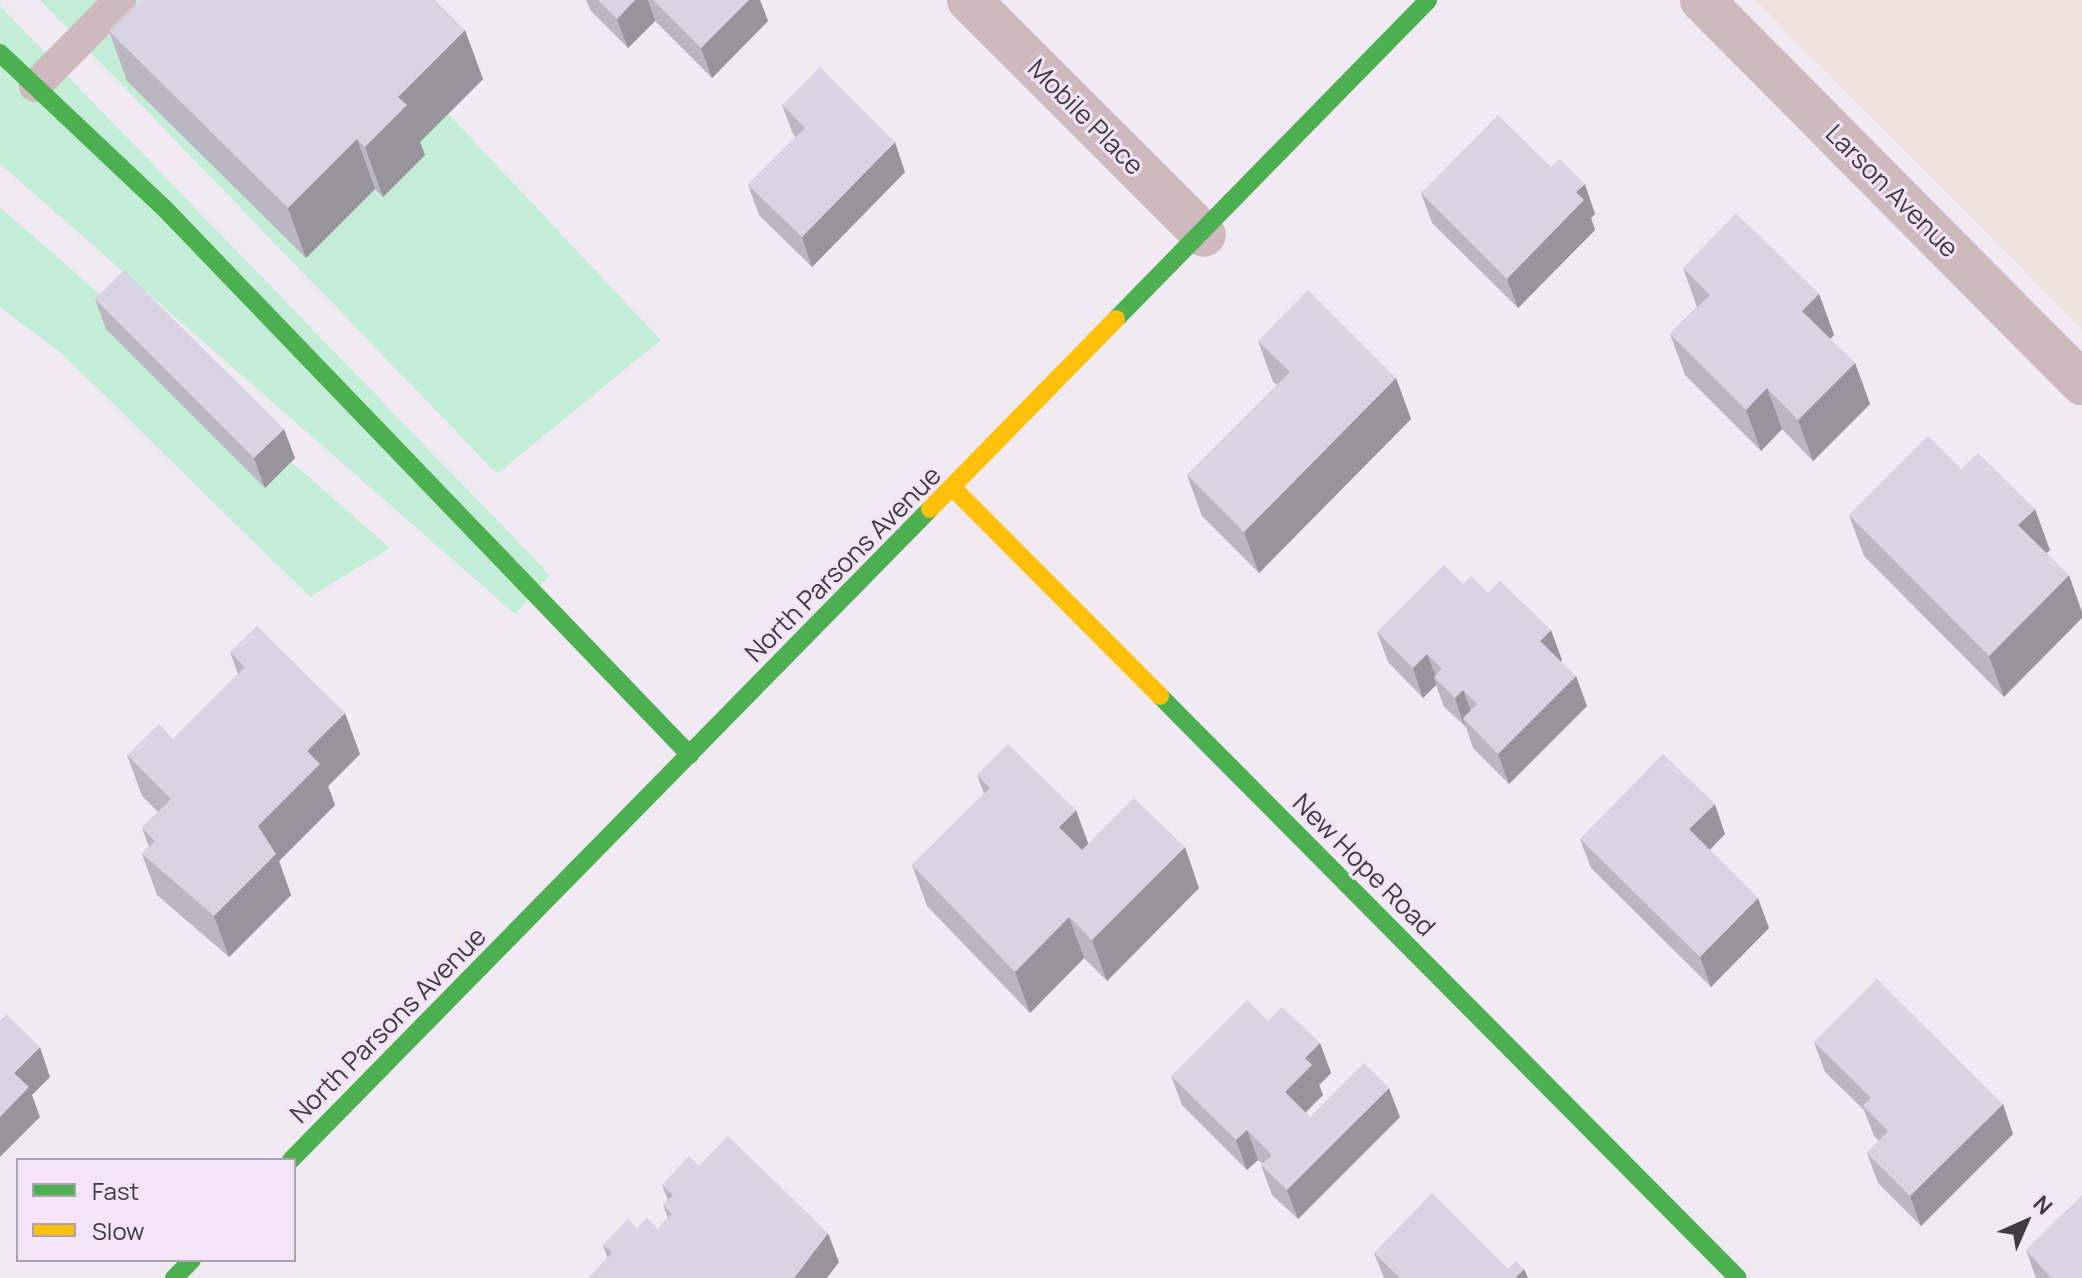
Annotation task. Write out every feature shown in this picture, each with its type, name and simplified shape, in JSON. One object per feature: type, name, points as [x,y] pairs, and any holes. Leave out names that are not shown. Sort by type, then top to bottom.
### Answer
[{"type":"street","name":"Mobile Place","points":[[969,0],[1204,235]]},
{"type":"street","name":"North Parsons Avenue","points":[[293,1158],[1204,235],[1428,0]]},
{"type":"street","name":"Larson Avenue","points":[[1702,0],[2082,383]]},
{"type":"street","points":[[0,53],[166,210],[690,755]]},
{"type":"street","name":"New Hope Road","points":[[954,489],[1738,1278]]},
{"type":"street","points":[[174,1278],[190,1262]]},
{"type":"lane","points":[[35,86],[118,1]]},
{"type":"shaded area","points":[[1755,0],[2082,0],[2082,329]]},
{"type":"green space","points":[[40,0],[341,0],[661,340],[497,474]]},
{"type":"green space","points":[[0,6],[550,575],[515,614],[0,164]]},
{"type":"green space","points":[[0,207],[390,548],[310,597],[61,353],[0,307]]},
{"type":"building","points":[[140,0],[435,0],[465,30],[398,97],[407,105],[365,147],[357,139],[288,208],[109,31]]},
{"type":"building","points":[[598,0],[635,0],[617,19]]},
{"type":"building","points":[[653,0],[749,0],[701,48]]},
{"type":"building","points":[[820,67],[895,142],[802,237],[748,185],[805,128],[782,105]]},
{"type":"building","points":[[1498,115],[1551,167],[1560,159],[1585,184],[1576,192],[1584,200],[1507,279],[1421,193]]},
{"type":"building","points":[[1736,213],[1819,294],[1802,311],[1855,363],[1798,420],[1767,388],[1746,410],[1670,334],[1710,295],[1683,268]]},
{"type":"building","points":[[124,270],[284,429],[254,458],[95,299]]},
{"type":"building","points":[[1308,290],[1396,378],[1244,532],[1187,475],[1290,372],[1258,341]]},
{"type":"building","points":[[1928,436],[1961,469],[1978,453],[2035,509],[2018,525],[2069,575],[1989,656],[1849,515]]},
{"type":"building","points":[[1444,565],[1463,584],[1471,576],[1488,593],[1500,581],[1551,630],[1540,641],[1576,676],[1498,754],[1463,718],[1477,704],[1463,690],[1455,698],[1434,677],[1442,669],[1427,654],[1413,668],[1377,632]]},
{"type":"building","points":[[257,626],[345,713],[307,751],[320,764],[258,826],[276,854],[214,916],[142,854],[155,841],[142,828],[171,799],[127,755],[159,724],[173,739],[245,667],[230,652]]},
{"type":"building","points":[[1008,744],[1076,810],[1059,827],[1082,850],[1134,798],[1185,847],[1092,940],[1069,917],[1015,972],[912,865],[990,788],[977,775]]},
{"type":"building","points":[[1663,754],[1715,804],[1689,829],[1758,898],[1700,957],[1580,839]]},
{"type":"building","points":[[1877,979],[2003,1104],[1910,1196],[1867,1153],[1888,1131],[1863,1106],[1871,1098],[1814,1042]]},
{"type":"building","points":[[1247,1000],[1268,1021],[1282,1007],[1320,1043],[1305,1058],[1312,1065],[1285,1092],[1310,1117],[1364,1063],[1389,1088],[1287,1190],[1261,1165],[1272,1155],[1247,1130],[1236,1140],[1171,1076]]},
{"type":"building","points":[[6,1014],[40,1047],[14,1073],[29,1087],[0,1117],[0,1021]]},
{"type":"building","points":[[728,1136],[828,1233],[794,1278],[588,1278],[612,1253],[603,1245],[628,1219],[637,1228],[647,1218],[658,1229],[672,1214],[663,1205],[673,1195],[662,1185],[689,1156],[699,1166]]},
{"type":"building","points":[[1432,1193],[1508,1269],[1516,1261],[1524,1269],[1517,1278],[1400,1278],[1374,1253]]},
{"type":"building","points":[[2082,1195],[2082,1278],[2051,1278],[2026,1250]]},
{"type":"traffic: fast","points":[[1116,319],[1428,0]]},
{"type":"traffic: fast","points":[[0,53],[166,210],[690,755]]},
{"type":"traffic: fast","points":[[293,1158],[930,509]]},
{"type":"traffic: fast","points":[[1160,696],[1738,1278]]},
{"type":"traffic: fast","points":[[174,1278],[190,1262]]},
{"type":"traffic: slow","points":[[930,509],[1116,319]]},
{"type":"traffic: slow","points":[[954,489],[1160,696]]}]
